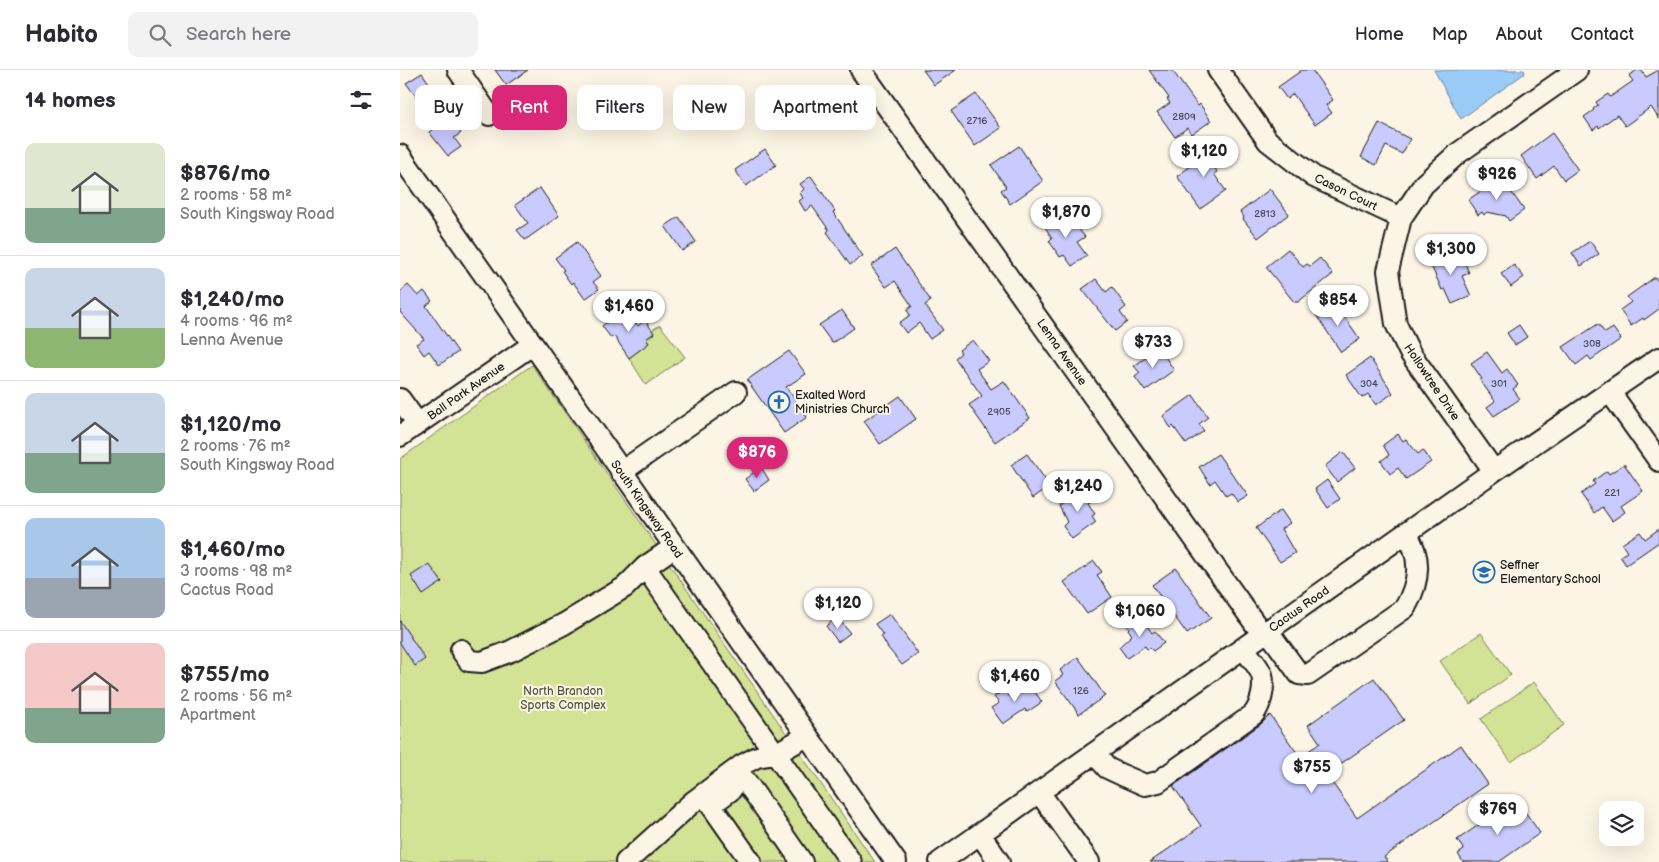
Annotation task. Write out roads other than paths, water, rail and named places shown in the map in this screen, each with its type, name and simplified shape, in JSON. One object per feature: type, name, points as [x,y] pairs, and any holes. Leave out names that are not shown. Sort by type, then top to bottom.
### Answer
[{"type":"street","points":[[458,70],[490,116]]},
{"type":"street","name":"Lenna Avenue","points":[[861,70],[1265,633],[1299,674],[1308,675],[1405,608],[1412,596],[1417,576],[1417,555],[1406,533]]},
{"type":"street","name":"Cason Court","points":[[1218,70],[1268,141],[1314,178],[1401,218]]},
{"type":"street","name":"Hollowtree Drive","points":[[1494,471],[1410,353],[1396,324],[1388,271],[1401,218],[1424,184],[1457,154],[1577,70]]},
{"type":"street","name":"South Kingsway Road","points":[[400,155],[896,862]]},
{"type":"street","name":"Ball Park Avenue","points":[[400,436],[532,345]]},
{"type":"street","name":"Cactus Road","points":[[940,862],[1494,471],[1659,358]]},
{"type":"street","points":[[622,472],[736,392]]},
{"type":"street","points":[[1610,392],[1659,462]]},
{"type":"street","points":[[400,399],[418,424]]},
{"type":"street","points":[[461,650],[469,661],[482,662],[512,651],[564,624],[625,587],[645,567],[674,547]]},
{"type":"street","points":[[645,567],[851,862]]},
{"type":"street","points":[[1094,753],[1107,768],[1144,785],[1158,782],[1254,714],[1260,706],[1262,674],[1243,648]]},
{"type":"street","points":[[751,862],[711,805],[765,766],[776,754],[807,736]]},
{"type":"street","points":[[626,862],[694,802],[742,766],[757,757],[776,754]]},
{"type":"street","points":[[745,780],[802,862]]},
{"type":"street","points":[[1039,792],[1089,862]]},
{"type":"street","points":[[980,834],[999,862]]},
{"type":"water","points":[[1434,70],[1524,70],[1525,73],[1461,119]]},
{"type":"place","name":"Exalted Word Ministries Church","points":[[779,402]]},
{"type":"place","name":"Seffner Elementary School","points":[[1484,572]]},
{"type":"park label","name":"North Brandon Sports Complex","points":[[563,698]]}]
